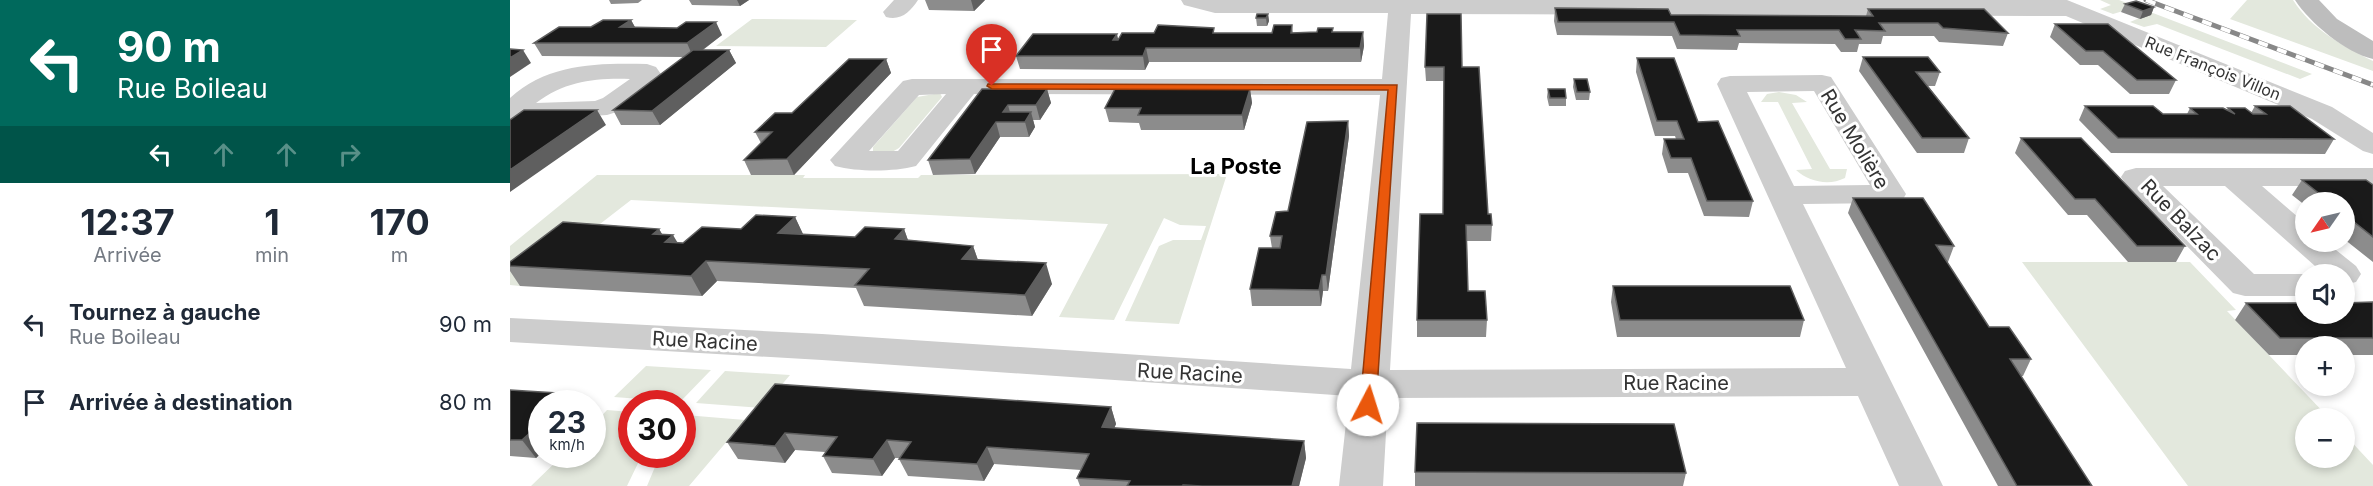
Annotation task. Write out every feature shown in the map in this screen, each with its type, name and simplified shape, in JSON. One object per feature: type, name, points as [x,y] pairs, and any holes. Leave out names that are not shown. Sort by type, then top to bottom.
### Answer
[{"type":"main road","points":[[2306,0],[2329,24],[2373,52]]},
{"type":"main road","points":[[2334,0],[2345,15],[2373,36]]},
{"type":"street","points":[[1192,0],[1215,6],[1400,3],[2059,4]]},
{"type":"street","points":[[1361,486],[1400,3]]},
{"type":"street","name":"Rue François Villon","points":[[2059,4],[2322,113],[2373,145]]},
{"type":"street","name":"Rue Molière","points":[[1782,195],[1891,194],[1822,83],[1730,84],[1782,195],[1921,486]]},
{"type":"street","points":[[967,86],[1394,87]]},
{"type":"street","name":"Rue Balzac","points":[[2295,285],[2245,285],[2136,177],[2373,177]]},
{"type":"street","points":[[2233,177],[2295,231]]},
{"type":"street","points":[[2318,252],[2332,264]]},
{"type":"street","name":"Rue Racine","points":[[510,330],[822,347],[1370,384],[1871,382]]},
{"type":"shaded area","points":[[2100,0],[2119,0],[2312,74],[2300,79],[2157,24],[2144,27],[2130,22],[2149,14],[2133,8],[2113,14],[2100,9],[2111,5]]},
{"type":"shaded area","points":[[2247,0],[2293,0],[2318,28],[2339,43],[2373,61],[2373,71],[2230,19]]},
{"type":"shaded area","points":[[752,19],[857,20],[826,47],[716,46]]},
{"type":"shaded area","points":[[1779,92],[1796,95],[1807,102],[1792,103],[1830,169],[1847,169],[1845,178],[1832,182],[1819,182],[1796,170],[1812,169],[1778,102],[1761,102],[1767,94]]},
{"type":"shaded area","points":[[940,93],[942,97],[899,148],[892,152],[873,152],[873,147],[917,97]]},
{"type":"shaded area","points":[[1227,174],[1179,324],[1125,321],[1159,246],[1173,240],[1201,240],[1206,226],[1180,225],[1164,218],[1114,320],[1059,317],[1108,224],[631,200],[520,286],[510,285],[510,246],[597,175],[805,175],[803,178],[918,178],[921,175]]},
{"type":"shaded area","points":[[2022,262],[2190,262],[2236,310],[2227,311],[2295,382],[2295,396],[2308,396],[2319,408],[2295,408],[2295,468],[2355,468],[2355,446],[2373,465],[2373,486],[2188,486]]},
{"type":"shaded area","points":[[646,366],[711,370],[692,390],[621,390]]},
{"type":"shaded area","points":[[725,371],[790,375],[762,408],[696,403]]},
{"type":"shaded area","points":[[606,411],[618,411],[618,468],[636,468],[627,486],[531,486],[550,468],[606,468]]},
{"type":"shaded area","points":[[696,416],[745,420],[689,486],[647,486],[655,468],[696,468]]},
{"type":"building","points":[[2136,1],[2154,7],[2143,11],[2125,4]]},
{"type":"building","points":[[1555,8],[1668,9],[1671,15],[1873,16],[1868,9],[1984,9],[2008,33],[1943,28],[1938,23],[1879,23],[1885,31],[1855,30],[1861,39],[1845,39],[1839,30],[1737,30],[1740,36],[1680,35],[1674,22],[1558,22]]},
{"type":"building","points":[[1257,14],[1268,14],[1266,18],[1256,18]]},
{"type":"building","points":[[1427,14],[1461,14],[1462,67],[1479,67],[1488,214],[1491,214],[1492,225],[1466,225],[1468,291],[1485,291],[1487,320],[1417,320],[1420,214],[1443,214],[1444,67],[1425,67]]},
{"type":"building","points":[[603,20],[631,20],[620,27],[677,28],[686,22],[716,22],[687,43],[534,43],[559,27],[591,27]]},
{"type":"building","points":[[2055,24],[2108,24],[2176,80],[2137,80],[2103,51],[2086,51]]},
{"type":"building","points":[[1158,25],[1214,28],[1213,33],[1272,33],[1274,25],[1292,25],[1291,33],[1317,32],[1318,28],[1333,28],[1332,32],[1363,32],[1360,48],[1146,48],[1143,56],[1016,56],[1033,34],[1117,34],[1113,40],[1118,40],[1122,33],[1154,33]]},
{"type":"building","points":[[510,49],[523,50],[510,58]]},
{"type":"building","points":[[693,50],[729,50],[652,111],[613,110]]},
{"type":"building","points":[[1863,57],[1928,57],[1940,72],[1916,72],[1969,138],[1922,138]]},
{"type":"building","points":[[1637,58],[1674,58],[1698,122],[1718,121],[1753,201],[1707,201],[1691,158],[1671,158],[1664,139],[1684,139],[1677,121],[1657,121]]},
{"type":"building","points":[[849,59],[886,59],[787,159],[744,160],[772,132],[755,132],[775,113],[792,113]]},
{"type":"building","points":[[1574,79],[1587,79],[1590,92],[1577,92]]},
{"type":"building","points":[[982,89],[1047,89],[1036,105],[1008,105],[1003,112],[1031,112],[1025,122],[996,122],[970,159],[928,160]]},
{"type":"building","points":[[1115,89],[1250,89],[1242,115],[1138,115],[1141,108],[1105,108]]},
{"type":"building","points":[[1548,89],[1565,89],[1566,98],[1550,98]]},
{"type":"building","points":[[2085,106],[2153,106],[2163,114],[2197,114],[2190,108],[2223,108],[2235,114],[2228,108],[2245,108],[2253,114],[2266,114],[2255,106],[2290,106],[2334,139],[2118,138]]},
{"type":"building","points":[[524,110],[597,110],[510,170],[510,120]]},
{"type":"building","points":[[1348,121],[1326,275],[1322,275],[1319,290],[1250,289],[1259,248],[1280,248],[1282,236],[1270,236],[1276,212],[1288,211],[1307,122]]},
{"type":"building","points":[[2021,138],[2081,138],[2185,246],[2137,246],[2095,199],[2075,199]]},
{"type":"building","points":[[2302,180],[2366,180],[2373,185],[2373,237],[2355,223],[2355,192],[2317,192]]},
{"type":"building","points":[[1853,198],[1923,198],[1954,246],[1936,245],[1989,327],[2009,327],[2031,359],[2010,359],[2092,486],[2017,486]]},
{"type":"building","points":[[756,215],[795,217],[778,233],[855,237],[865,227],[904,229],[895,239],[973,246],[962,259],[1046,263],[1025,295],[855,285],[869,269],[706,261],[691,276],[510,266],[510,262],[563,222],[659,229],[653,234],[673,235],[665,242],[683,243],[702,227],[741,229]]},
{"type":"building","points":[[1613,286],[1790,286],[1804,320],[1620,320]]},
{"type":"building","points":[[2373,302],[2373,338],[2295,336],[2295,338],[2280,338],[2246,303],[2295,303],[2295,324],[2355,324],[2355,303]]},
{"type":"building","points":[[775,384],[1111,407],[1102,427],[1304,441],[1292,486],[1127,486],[1130,481],[1077,478],[1089,454],[987,447],[977,464],[899,459],[911,442],[887,440],[873,459],[823,456],[837,437],[785,433],[775,446],[727,442]]},
{"type":"building","points":[[510,390],[528,391],[528,435],[522,440],[510,440]]},
{"type":"building","points":[[1417,423],[1674,424],[1686,473],[1415,472]]},
{"type":"railway","points":[[2146,0],[2373,85]]},
{"type":"district","name":"La Poste","points":[[1236,166]]},
{"type":"route","points":[[992,86],[1394,87],[1368,405]]}]
